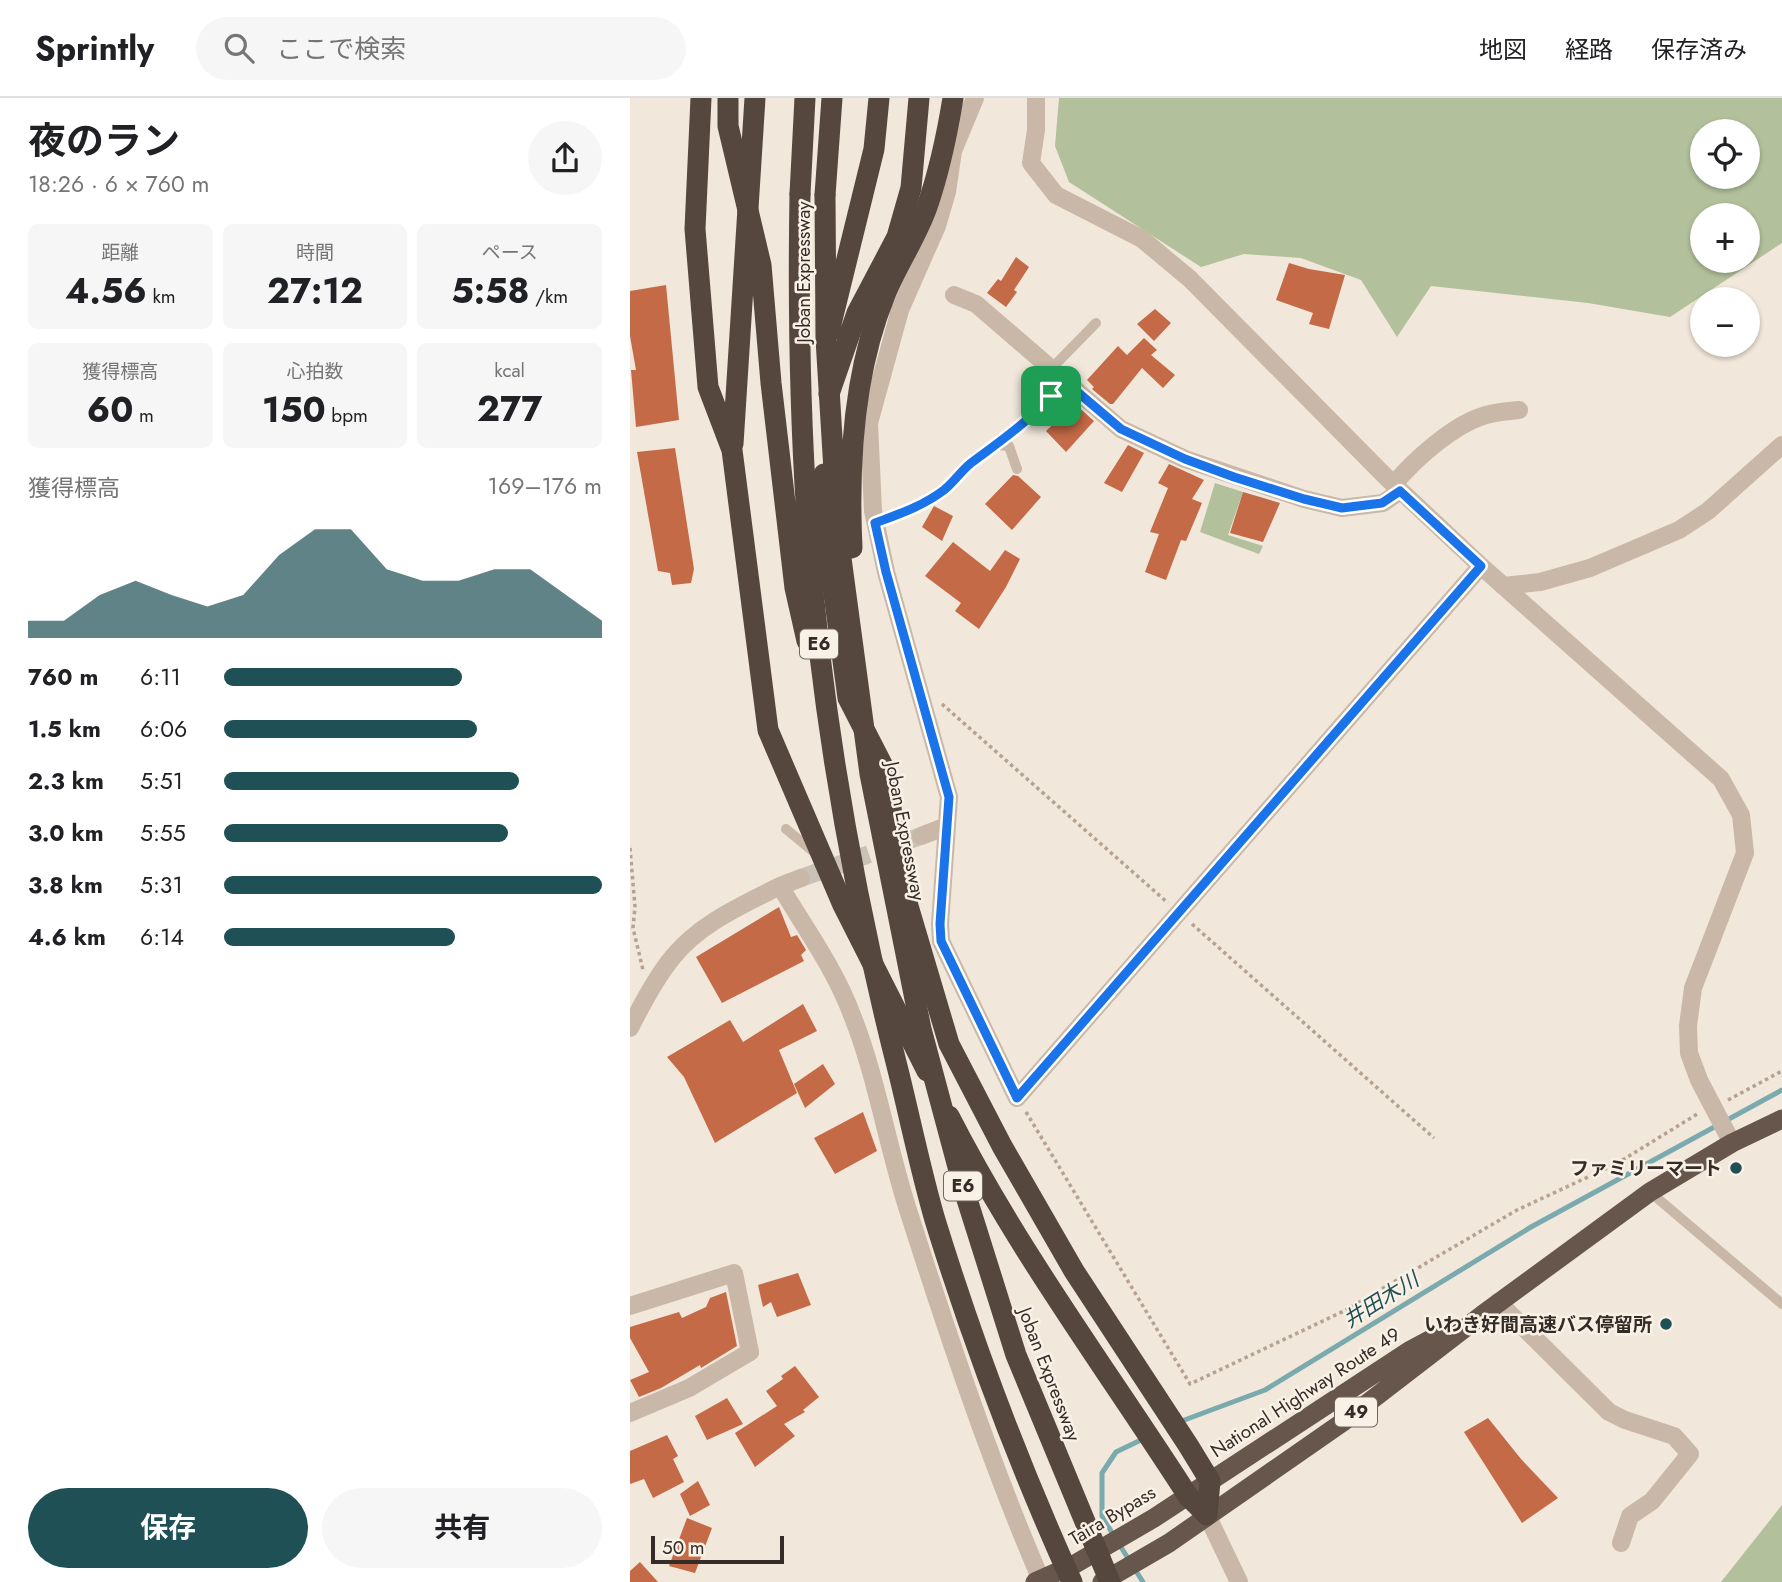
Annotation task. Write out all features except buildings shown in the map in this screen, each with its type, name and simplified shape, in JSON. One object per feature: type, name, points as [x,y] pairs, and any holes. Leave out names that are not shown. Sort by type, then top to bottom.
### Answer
[{"type":"highway","points":[[701,98],[695,229],[708,387],[733,450]]},
{"type":"highway","points":[[727,98],[728,126],[761,265],[771,383],[795,588],[841,804]]},
{"type":"highway","points":[[755,98],[733,450],[768,730],[849,917],[974,1165],[1188,1496],[1207,1515]]},
{"type":"highway","name":"Joban Expressway","points":[[805,98],[800,194],[799,369],[809,546],[819,645],[841,804],[881,1005],[935,1219],[986,1369],[1041,1513],[1072,1582]]},
{"type":"highway","name":"Joban Expressway","points":[[832,98],[825,195],[824,274],[829,423],[838,536],[870,774],[921,1029],[965,1193],[1016,1355],[1111,1579]]},
{"type":"highway","points":[[879,98],[874,149],[818,375],[829,557],[848,698],[884,768],[908,906],[949,1044],[1002,1146],[1073,1271],[1210,1481],[1207,1515]]},
{"type":"highway","points":[[822,416],[857,313],[897,237],[911,188],[919,98]]},
{"type":"highway","points":[[857,677],[851,531],[854,422],[868,348],[885,295],[926,209],[945,146],[966,100]]},
{"type":"highway","name":"National Highway Route 49","points":[[1207,1515],[1343,1422],[1499,1303],[1729,1137],[1782,1119]]},
{"type":"highway","name":"National Highway Route 49","points":[[1210,1481],[1409,1351],[1499,1303]]},
{"type":"highway","name":"Taira Bypass","points":[[1038,1581],[1076,1564],[1210,1481]]},
{"type":"highway","name":"49","points":[[1111,1579],[1169,1543],[1207,1515]]},
{"type":"street","points":[[1037,98],[1031,163],[1056,195],[1142,239],[1190,279],[1397,487],[1503,586],[1721,779],[1741,816],[1745,853],[1693,988],[1688,1026],[1689,1053],[1712,1108],[1729,1137]]},
{"type":"street","points":[[966,100],[953,151],[947,192],[937,226],[900,310],[869,423],[875,523],[886,572],[949,797],[941,941],[1017,1098],[1481,566]]},
{"type":"street","points":[[954,295],[976,304],[1121,429],[1185,459],[1234,477],[1342,508],[1382,503],[1397,487],[1410,465],[1463,425],[1486,415],[1519,410]]},
{"type":"street","points":[[1503,586],[1540,582],[1590,568],[1679,530],[1708,511],[1782,446]]},
{"type":"street","points":[[921,836],[947,826]]},
{"type":"street","points":[[630,1028],[672,957],[697,934],[724,914],[801,878]]},
{"type":"street","points":[[780,886],[830,968],[852,1014],[877,1093],[903,1195],[949,1340],[1038,1581]]},
{"type":"street","points":[[630,1306],[734,1273],[750,1352],[689,1388],[630,1413]]},
{"type":"street","points":[[1499,1303],[1609,1412],[1674,1436],[1690,1454],[1652,1502],[1630,1516],[1620,1543]]},
{"type":"street","points":[[1207,1515],[1239,1582]]},
{"type":"lane","points":[[875,523],[911,510],[945,489],[968,465],[1027,420],[1051,396],[1056,373],[1096,323]]},
{"type":"lane","points":[[996,445],[1009,446],[1017,469]]},
{"type":"lane","points":[[786,830],[824,860]]},
{"type":"lane","points":[[1650,1192],[1782,1304]]},
{"type":"path","points":[[630,848],[635,907],[633,928],[649,992]]},
{"type":"path","points":[[1017,1098],[1190,1384],[1345,1311],[1517,1210],[1616,1164],[1782,1071]]},
{"type":"green space","points":[[1059,98],[1782,98],[1782,243],[1760,258],[1760,203],[1690,203],[1690,273],[1737,273],[1715,287],[1690,287],[1690,304],[1670,317],[1588,303],[1431,286],[1397,337],[1361,280],[1301,258],[1244,254],[1201,267],[1069,182],[1055,146]]},
{"type":"green space","points":[[1215,483],[1243,492],[1228,535],[1263,546],[1259,554],[1200,532]]},
{"type":"green space","points":[[1782,1505],[1782,1582],[1721,1582]]},
{"type":"waterway","name":"井田木川","points":[[1179,1422],[1265,1390],[1531,1227],[1782,1090]]},
{"type":"waterway","name":"井田木川","points":[[1114,1536],[1102,1516],[1102,1473],[1116,1452],[1145,1438]]},
{"type":"waterway","name":"井田木川","points":[[1119,1544],[1143,1582]]},
{"type":"tunnel","points":[[801,878],[921,836]]},
{"type":"place","name":"ファミリーマート","points":[[1736,1168]]},
{"type":"place","name":"いわき好間高速バス停留所","points":[[1666,1324]]},
{"type":"route","points":[[1061,378],[1121,429],[1185,459],[1304,499],[1342,508],[1382,503],[1400,491],[1481,566],[1017,1098],[941,941],[949,797],[886,572],[875,523],[911,510],[945,489],[968,465],[1003,440],[1051,396],[1061,378]]}]
